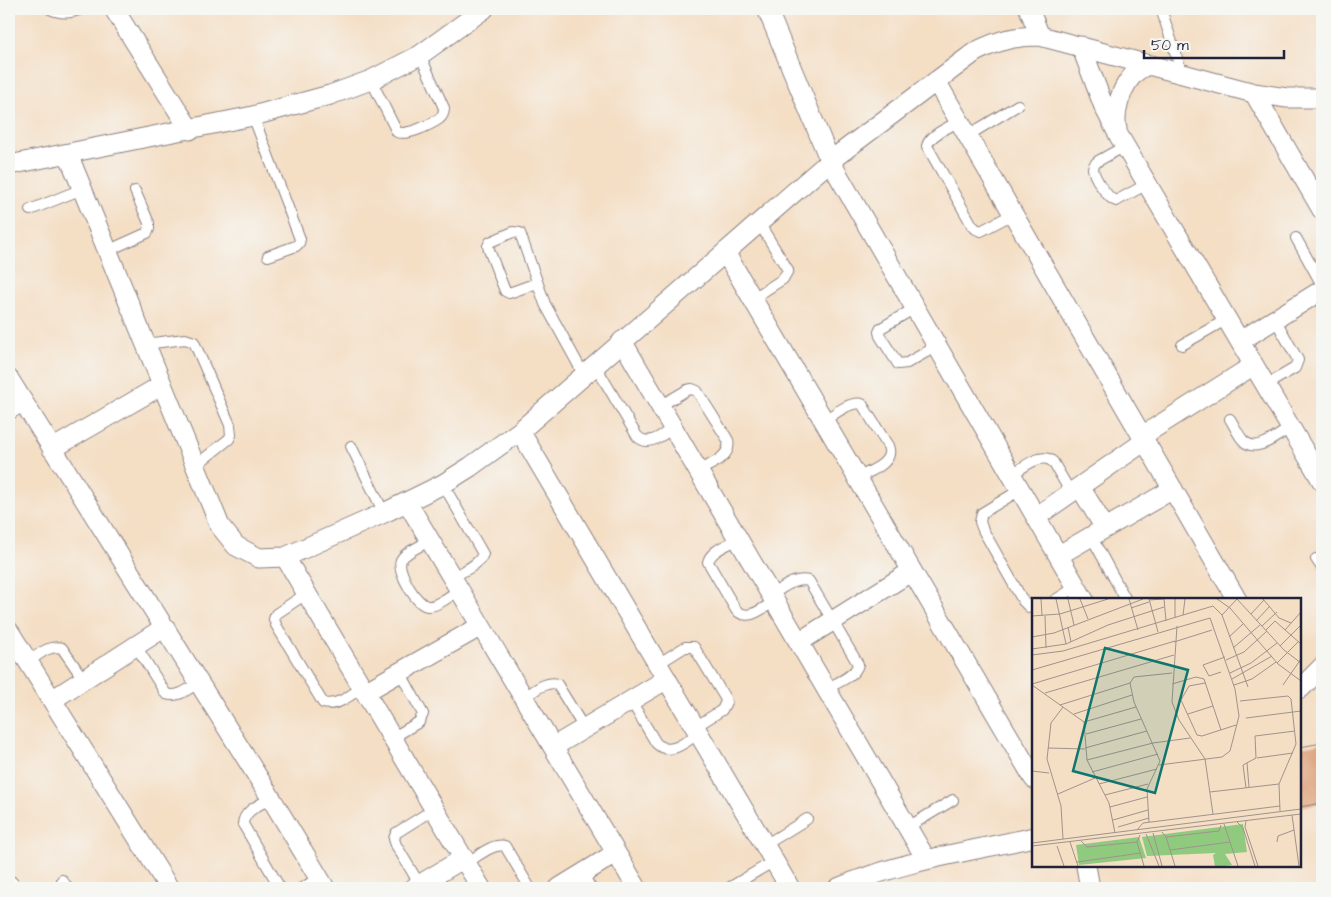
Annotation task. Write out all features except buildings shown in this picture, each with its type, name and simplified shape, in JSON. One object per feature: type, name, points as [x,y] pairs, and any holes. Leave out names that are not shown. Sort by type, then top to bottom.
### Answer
[{"type":"street","points":[[114,9],[190,130]]},
{"type":"street","points":[[9,166],[190,130],[253,116],[330,95],[372,80],[420,55],[484,9]]},
{"type":"street","points":[[766,9],[830,161],[1080,593]]},
{"type":"street","points":[[1029,9],[1040,36]]},
{"type":"street","points":[[68,154],[220,526],[236,546],[259,558],[285,558],[407,502],[443,484],[470,467],[520,430],[830,161],[975,52],[995,42],[1018,36],[1040,36],[1254,93],[1321,101]]},
{"type":"street","points":[[1080,46],[1101,99],[1122,140],[1322,481]]},
{"type":"street","points":[[1122,140],[1116,123],[1116,111],[1120,98],[1138,69],[1152,65]]},
{"type":"street","points":[[936,81],[1236,598]]},
{"type":"street","points":[[1254,93],[1316,186],[1322,210]]},
{"type":"street","points":[[725,252],[1032,776]]},
{"type":"street","points":[[1240,341],[1322,290]]},
{"type":"street","points":[[622,341],[926,859]]},
{"type":"street","points":[[1036,517],[1076,490],[1144,438],[1254,365]]},
{"type":"street","points":[[9,379],[199,682],[322,883]]},
{"type":"street","points":[[52,449],[162,385]]},
{"type":"street","points":[[520,430],[790,888]]},
{"type":"street","points":[[1058,555],[1173,489]]},
{"type":"street","points":[[1076,490],[1098,532]]},
{"type":"street","points":[[407,502],[636,888]]},
{"type":"street","points":[[285,558],[481,888]]},
{"type":"street","points":[[799,642],[912,571]]},
{"type":"street","points":[[364,690],[481,626]]},
{"type":"street","points":[[52,700],[164,627]]},
{"type":"street","points":[[9,631],[169,888]]},
{"type":"street","points":[[1301,688],[1322,667]]},
{"type":"street","points":[[553,747],[631,701],[662,672]]},
{"type":"street","points":[[838,888],[926,859],[1032,837]]},
{"type":"street","points":[[559,888],[586,881],[616,853]]},
{"type":"street","points":[[417,887],[465,861]]},
{"type":"street","points":[[1086,867],[1090,888]]},
{"type":"lane","points":[[50,9],[63,13],[75,12],[81,9]]},
{"type":"lane","points":[[1161,9],[1182,73]]},
{"type":"lane","points":[[372,80],[397,132],[403,134],[439,119],[443,114],[444,108],[420,55]]},
{"type":"lane","points":[[1013,214],[981,230],[976,229],[962,209],[927,146],[929,140],[933,137],[963,129],[1018,105]]},
{"type":"lane","points":[[253,116],[300,238],[296,246],[268,256]]},
{"type":"lane","points":[[1122,140],[1094,165],[1093,170],[1095,174],[1108,196],[1116,201],[1147,184]]},
{"type":"lane","points":[[30,210],[82,188]]},
{"type":"lane","points":[[107,251],[147,233],[149,229],[149,223],[135,191]]},
{"type":"lane","points":[[752,299],[783,279],[788,270],[759,222]]},
{"type":"lane","points":[[537,283],[508,293],[505,290],[489,250],[490,242],[514,232],[520,233],[545,304],[589,370],[637,436],[642,441],[647,442],[673,428]]},
{"type":"lane","points":[[1296,238],[1322,284]]},
{"type":"lane","points":[[915,308],[881,328],[880,336],[898,364],[907,363],[936,346]]},
{"type":"lane","points":[[1182,345],[1227,319]]},
{"type":"lane","points":[[1266,385],[1295,368],[1298,360],[1275,320]]},
{"type":"lane","points":[[145,344],[185,339],[194,342],[230,425],[231,435],[229,439],[195,466]]},
{"type":"lane","points":[[660,406],[687,390],[697,391],[728,440],[728,452],[698,471]]},
{"type":"lane","points":[[824,421],[857,402],[862,404],[884,438],[890,451],[889,457],[885,462],[858,478]]},
{"type":"lane","points":[[9,415],[25,404]]},
{"type":"lane","points":[[1230,418],[1243,441],[1250,445],[1257,446],[1265,443],[1291,427]]},
{"type":"lane","points":[[351,446],[384,513]]},
{"type":"lane","points":[[1032,608],[1023,601],[983,530],[980,522],[982,513],[1039,459],[1044,457],[1053,462],[1076,490]]},
{"type":"lane","points":[[430,540],[402,558],[400,565],[400,572],[417,600],[422,605],[429,607],[436,604],[481,559],[483,554],[443,484]]},
{"type":"lane","points":[[1098,532],[1125,598]]},
{"type":"lane","points":[[738,538],[714,553],[708,562],[740,614],[746,616],[752,614],[797,580],[803,579],[809,581],[834,621],[858,664],[854,673],[826,689]]},
{"type":"lane","points":[[1062,598],[1080,593]]},
{"type":"lane","points":[[307,594],[280,609],[274,619],[276,625],[323,703],[330,705],[364,690]]},
{"type":"lane","points":[[28,662],[51,647],[57,646],[66,652],[84,680]]},
{"type":"lane","points":[[136,646],[166,694],[173,696],[180,694],[199,682]]},
{"type":"lane","points":[[631,701],[656,742],[661,748],[668,750],[676,748],[722,710],[726,702],[725,698],[694,648],[686,647],[662,672]]},
{"type":"lane","points":[[392,738],[419,722],[423,714],[400,672]]},
{"type":"lane","points":[[524,698],[552,682],[556,684],[584,728]]},
{"type":"lane","points":[[271,798],[248,812],[244,817],[243,824],[280,888]]},
{"type":"lane","points":[[908,827],[953,800]]},
{"type":"lane","points":[[417,887],[394,839],[396,833],[434,809]]},
{"type":"lane","points":[[765,845],[807,819]]},
{"type":"lane","points":[[465,861],[499,845],[505,846],[530,888]]},
{"type":"lane","points":[[729,888],[774,861]]},
{"type":"lane","points":[[302,888],[322,883]]}]
